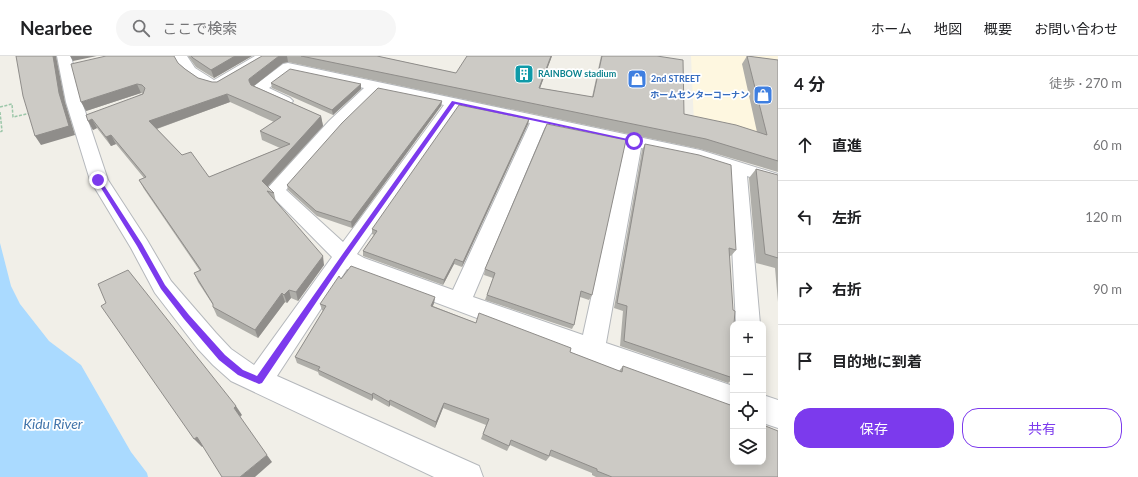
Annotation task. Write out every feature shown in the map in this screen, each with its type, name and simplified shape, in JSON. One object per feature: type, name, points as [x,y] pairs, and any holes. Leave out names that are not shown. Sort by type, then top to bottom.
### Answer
[{"type":"street","points":[[180,56],[190,71],[214,86],[265,56]]},
{"type":"street","points":[[70,63],[98,180],[140,245],[163,287],[186,317],[222,357],[240,372],[468,477]]},
{"type":"street","points":[[300,108],[259,89],[288,67],[700,155],[778,180]]},
{"type":"street","points":[[375,85],[328,120],[275,190],[344,256],[356,264],[592,350],[730,398]]},
{"type":"street","points":[[259,380],[344,256],[454,102]]},
{"type":"street","points":[[460,301],[539,121]]},
{"type":"street","points":[[592,350],[634,141]]},
{"type":"street","points":[[737,166],[748,321]]},
{"type":"street","points":[[766,410],[778,414]]},
{"type":"path","points":[[0,106],[12,104],[13,117],[82,113]]},
{"type":"path","points":[[0,112],[2,131],[0,132]]},
{"type":"shaded area","points":[[691,56],[778,56],[778,148],[694,124]]},
{"type":"water","name":"Kidu River","points":[[0,243],[11,286],[20,304],[49,341],[81,365],[131,452],[147,473],[148,477],[0,477]]},
{"type":"building","points":[[16,56],[53,56],[59,93],[69,126],[35,136],[23,96]]},
{"type":"building","points":[[106,56],[174,56],[178,63],[198,78],[217,82],[262,56],[279,56],[249,79],[251,85],[321,116],[262,181],[274,193],[267,191],[323,256],[296,292],[289,290],[284,295],[282,293],[255,330],[213,307],[213,304],[194,273],[201,270],[139,180],[146,177],[111,135],[106,137],[92,119],[88,121],[86,115],[143,94],[145,88],[142,85],[137,84],[81,102],[71,64]],"holes":[[[227,94],[281,117],[260,131],[290,144],[209,177],[191,152],[182,155],[149,121]]]},
{"type":"building","points":[[191,56],[235,56],[211,70]]},
{"type":"building","points":[[301,56],[377,56],[456,73],[467,56],[551,56],[539,88],[593,97],[602,56],[657,56],[683,60],[684,114],[736,125],[767,135],[747,56],[778,60],[778,161],[706,139]]},
{"type":"building","points":[[290,69],[361,84],[332,110],[271,83]]},
{"type":"building","points":[[378,88],[442,101],[351,222],[316,211],[287,185],[342,123]]},
{"type":"building","points":[[459,105],[529,119],[463,262],[455,259],[444,280],[363,251],[377,231],[372,229]]},
{"type":"building","points":[[547,124],[626,140],[592,295],[581,291],[574,325],[487,295],[495,273],[485,269]]},
{"type":"building","points":[[645,144],[699,155],[731,165],[736,250],[729,248],[733,310],[735,311],[734,321],[730,321],[730,377],[624,341],[627,306],[617,303]]},
{"type":"building","points":[[756,169],[778,175],[778,258],[765,254]]},
{"type":"building","points":[[351,266],[435,297],[431,306],[476,323],[479,313],[571,348],[570,352],[622,372],[623,366],[730,405],[730,465],[766,465],[766,426],[778,431],[778,477],[612,477],[597,471],[597,469],[551,450],[549,456],[511,440],[509,446],[483,434],[489,419],[444,403],[436,422],[390,400],[389,402],[373,393],[372,395],[318,370],[320,367],[295,357],[326,306],[320,304],[339,276],[341,279]]},
{"type":"building","points":[[128,270],[236,406],[234,408],[267,455],[240,477],[222,477],[197,437],[194,439],[101,306],[106,303],[98,284]]},
{"type":"place","name":"RAINBOW stadium","points":[[524,74]]},
{"type":"place","name":"2nd STREET","points":[[637,79]]},
{"type":"place","name":"ホームセンターコーナン","points":[[763,95]]},
{"type":"route","points":[[98,180],[140,245],[163,287],[186,317],[222,357],[240,372],[259,380],[344,256],[454,102],[634,141]]}]
